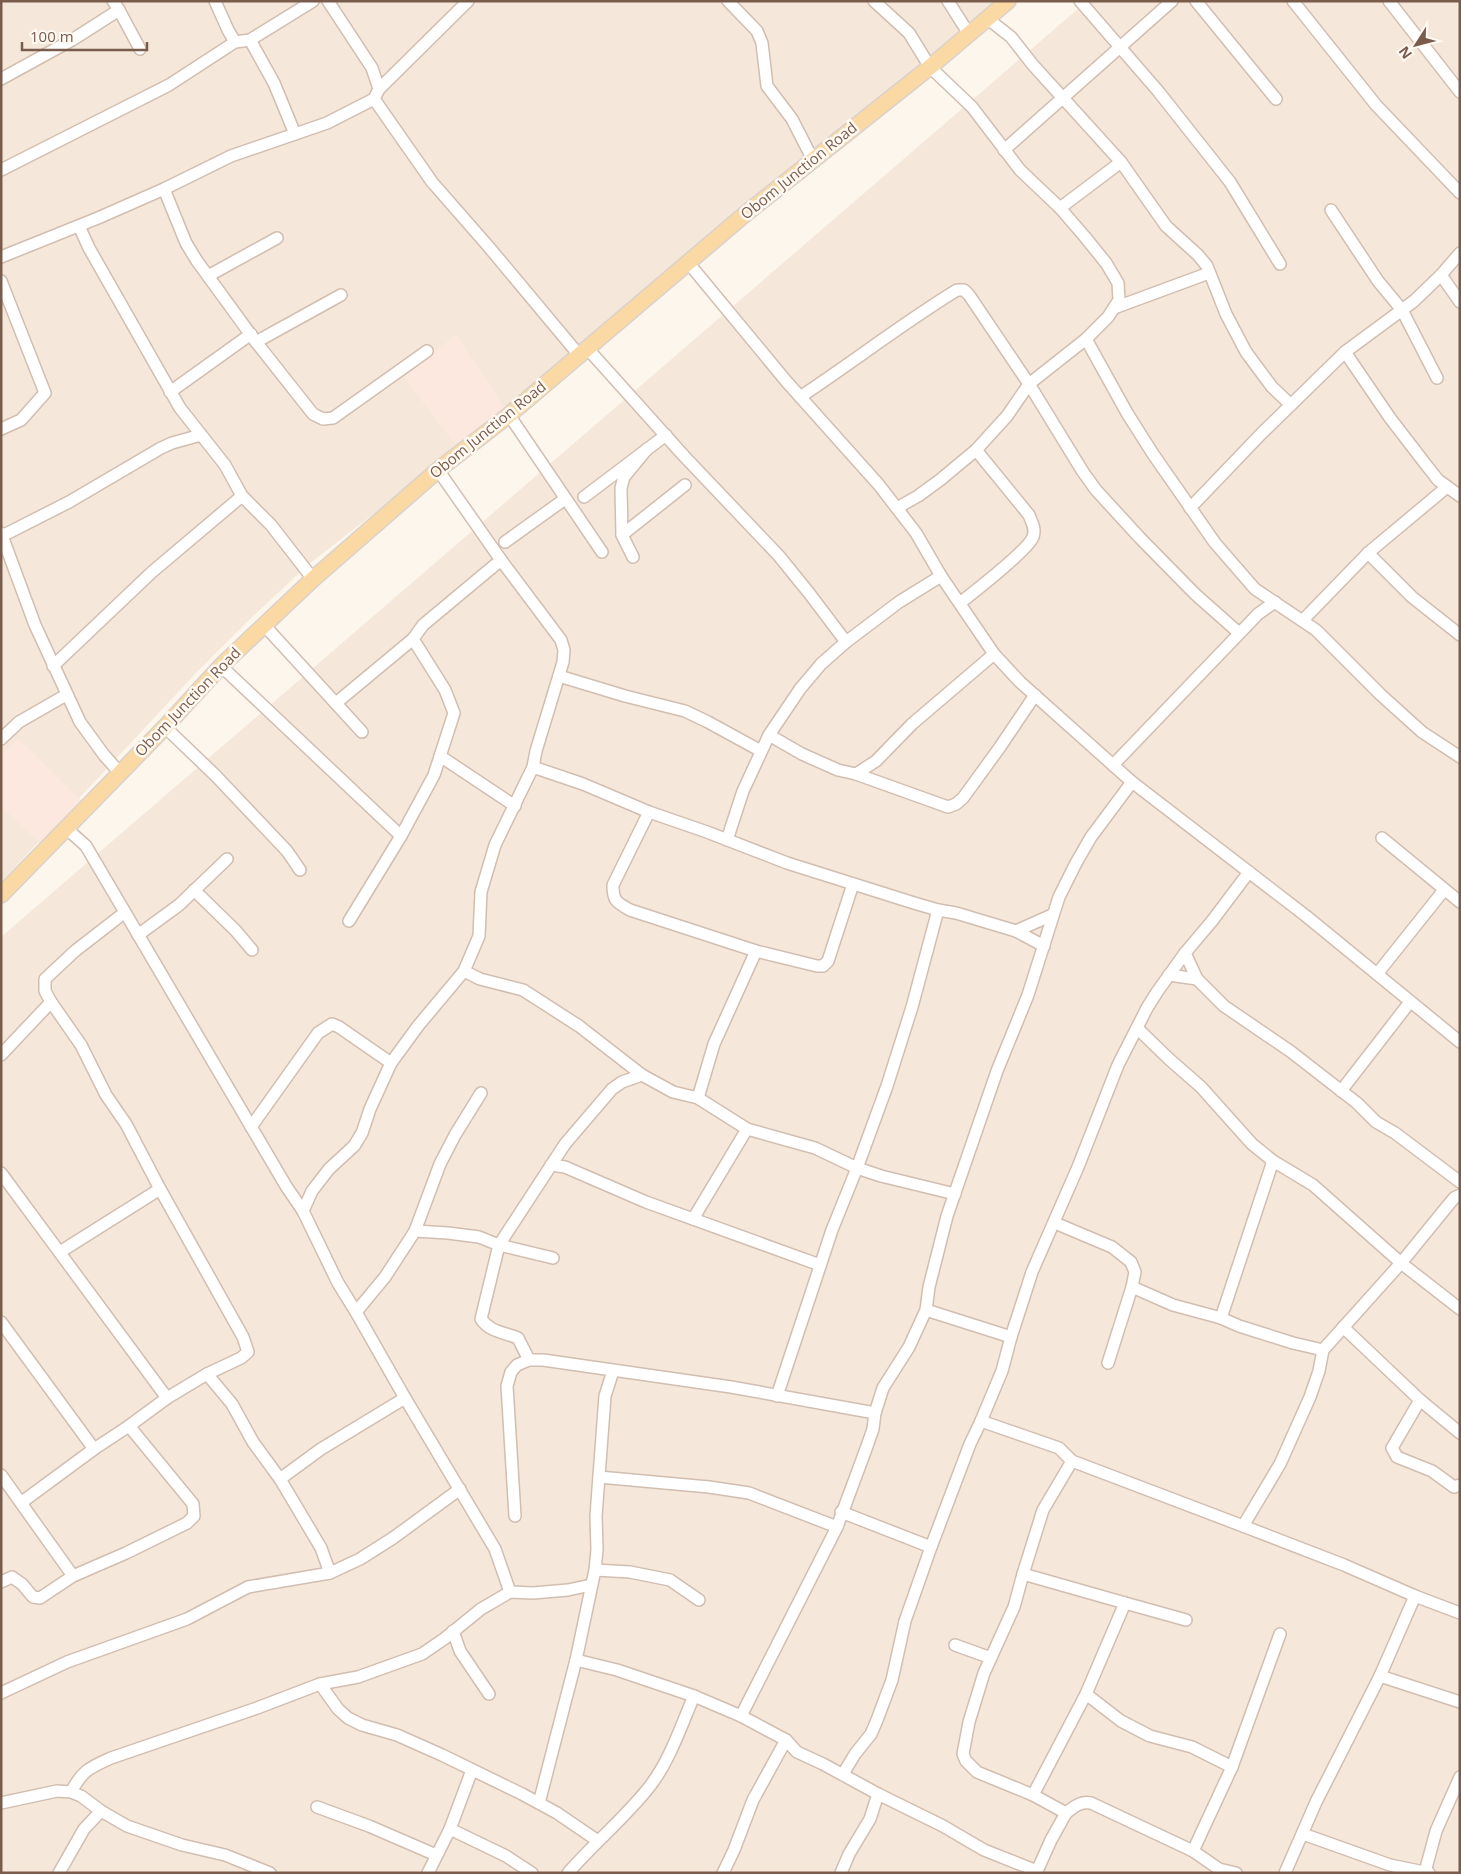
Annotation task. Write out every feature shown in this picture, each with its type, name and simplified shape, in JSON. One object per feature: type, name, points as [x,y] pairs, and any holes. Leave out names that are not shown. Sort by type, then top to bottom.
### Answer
[{"type":"main road","name":"Obom Junction Road","points":[[1,895],[166,727],[221,666],[313,579],[438,470],[509,415],[684,265],[812,160],[930,67],[1008,1]]},
{"type":"street","points":[[215,1],[235,42]]},
{"type":"street","points":[[1,170],[169,85],[235,42],[250,40],[313,1]]},
{"type":"street","points":[[328,1],[372,68],[376,94],[432,182],[583,352],[666,435],[779,556],[809,592],[846,642]]},
{"type":"street","points":[[2,254],[79,226],[164,189],[232,156],[327,123],[376,94],[468,1]]},
{"type":"street","points":[[728,1],[757,31],[762,43],[767,86],[792,120],[812,160]]},
{"type":"street","points":[[874,1],[909,32],[930,67],[972,107],[1020,170],[1060,208],[1106,263],[1118,283],[1119,300],[1108,317],[1086,339],[1029,384],[1007,416],[976,450],[940,480],[897,508]]},
{"type":"street","points":[[948,1],[969,34]]},
{"type":"street","points":[[1080,1],[1178,115],[1230,182],[1280,264]]},
{"type":"street","points":[[1004,150],[1172,1]]},
{"type":"street","points":[[1196,1],[1276,99]]},
{"type":"street","points":[[1293,1],[1376,106],[1460,193]]},
{"type":"street","points":[[1389,1],[1460,92]]},
{"type":"street","points":[[1,79],[72,40],[116,6],[140,48]]},
{"type":"street","points":[[988,19],[1011,37],[1033,65],[1121,162],[1166,226],[1198,255],[1209,272],[1226,314],[1246,352],[1272,387],[1291,405]]},
{"type":"street","points":[[250,40],[274,83],[295,134]]},
{"type":"street","points":[[1060,208],[1121,162]]},
{"type":"street","points":[[164,189],[186,243],[254,338],[313,414],[324,419],[333,418],[427,351]]},
{"type":"street","points":[[1331,210],[1378,281],[1402,310],[1437,378]]},
{"type":"street","points":[[79,226],[89,248],[180,408],[225,465],[242,496],[271,525],[313,579]]},
{"type":"street","points":[[208,276],[277,238]]},
{"type":"street","points":[[1190,508],[1262,432],[1345,352],[1414,301],[1441,275],[1460,253]]},
{"type":"street","points":[[684,265],[691,266],[800,397],[852,454],[897,508],[994,654],[1035,695],[1132,782],[1249,872],[1460,1042]]},
{"type":"street","points":[[1114,308],[1209,272]]},
{"type":"street","points":[[1441,275],[1460,302]]},
{"type":"street","points":[[1,281],[45,393],[21,420],[1,429]]},
{"type":"street","points":[[800,397],[876,346],[923,311],[957,290],[964,290],[1029,384],[1096,490],[1195,594],[1239,633]]},
{"type":"street","points":[[170,392],[254,338],[341,295]]},
{"type":"street","points":[[1086,339],[1126,414],[1215,543],[1255,589],[1316,630],[1381,695],[1422,732],[1460,757]]},
{"type":"street","points":[[1345,352],[1390,418],[1426,466],[1447,487],[1460,496]]},
{"type":"street","points":[[509,415],[602,552]]},
{"type":"street","points":[[120,773],[80,722],[66,695],[35,625],[2,534],[69,502],[161,448],[201,435]]},
{"type":"street","points":[[584,497],[666,435]]},
{"type":"street","points":[[633,557],[622,535],[622,483],[624,477],[647,450]]},
{"type":"street","points":[[960,603],[1023,550],[1032,539],[1034,528],[1029,515],[976,450]]},
{"type":"street","points":[[303,1210],[312,1191],[329,1169],[354,1146],[362,1132],[370,1109],[391,1063],[418,1026],[464,971],[479,936],[480,892],[495,845],[533,767],[536,751],[563,662],[564,650],[561,640],[501,560],[438,470]]},
{"type":"street","points":[[622,535],[685,485]]},
{"type":"street","points":[[1302,620],[1368,553],[1447,487]]},
{"type":"street","points":[[54,666],[152,572],[242,496]]},
{"type":"street","points":[[505,542],[565,499]]},
{"type":"street","points":[[1368,553],[1412,596],[1460,635]]},
{"type":"street","points":[[336,703],[412,639],[423,625],[501,560]]},
{"type":"street","points":[[727,840],[743,791],[761,750],[769,735],[805,683],[821,664],[846,642],[899,602],[941,576]]},
{"type":"street","points":[[1255,589],[1258,614]]},
{"type":"street","points":[[1113,765],[1239,633],[1258,614],[1275,602]]},
{"type":"street","points":[[264,624],[362,732]]},
{"type":"street","points":[[349,921],[401,836],[434,775],[454,713],[445,690],[412,639]]},
{"type":"street","points":[[856,774],[876,761],[912,724],[994,654]]},
{"type":"street","points":[[221,666],[401,836]]},
{"type":"street","points":[[559,676],[685,712],[761,750]]},
{"type":"street","points":[[1,739],[19,722],[66,695]]},
{"type":"street","points":[[769,735],[802,754],[838,770],[874,780],[948,807],[956,804],[963,798],[1035,695]]},
{"type":"street","points":[[166,727],[282,844],[300,870]]},
{"type":"street","points":[[440,756],[515,806]]},
{"type":"street","points":[[874,780],[876,761]]},
{"type":"street","points":[[533,767],[583,784],[649,812],[727,840],[786,864],[938,910],[956,913],[1016,931],[1044,946]]},
{"type":"street","points":[[742,1716],[836,1527],[866,1449],[883,1388],[909,1348],[926,1310],[936,1255],[947,1216],[998,1071],[1028,995],[1059,897],[1091,837],[1132,782]]},
{"type":"street","points":[[649,812],[614,885],[613,896],[617,903],[630,910],[756,951],[823,966],[828,961],[853,884]]},
{"type":"street","points":[[66,828],[86,846],[286,1186],[303,1210],[338,1283],[496,1549],[510,1592]]},
{"type":"street","points":[[1382,838],[1460,902]]},
{"type":"street","points":[[138,935],[179,905],[227,860]]},
{"type":"street","points":[[843,1774],[854,1754],[871,1734],[877,1720],[892,1680],[906,1621],[931,1547],[970,1444],[1002,1371],[1032,1272],[1055,1222],[1118,1065],[1152,1000],[1185,953],[1249,872]]},
{"type":"street","points":[[194,890],[236,931],[252,950]]},
{"type":"street","points":[[1377,974],[1444,890]]},
{"type":"street","points":[[777,1396],[820,1265],[887,1086],[912,1007],[938,910]]},
{"type":"street","points":[[22,1502],[94,1448],[129,1426],[167,1398],[206,1374],[241,1358],[248,1352],[242,1337],[126,1124],[106,1095],[81,1045],[45,991],[45,979],[76,951],[124,913]]},
{"type":"street","points":[[1016,931],[1052,915]]},
{"type":"street","points":[[698,1098],[714,1044],[756,951]]},
{"type":"street","points":[[1185,953],[1197,979],[1224,1006],[1271,1036],[1341,1091],[1376,1122],[1395,1133],[1458,1181],[1457,1196],[1401,1263],[1323,1350],[1319,1371],[1310,1397],[1280,1464],[1244,1526]]},
{"type":"street","points":[[464,971],[480,979],[523,990],[579,1026],[642,1075],[673,1092],[698,1098],[747,1129],[814,1148],[857,1168],[881,1176],[955,1194]]},
{"type":"street","points":[[1169,975],[1197,979]]},
{"type":"street","points":[[1,1055],[51,1002]]},
{"type":"street","points":[[1341,1091],[1410,1002]]},
{"type":"street","points":[[251,1127],[318,1033],[332,1024],[391,1063]]},
{"type":"street","points":[[1137,1028],[1201,1087],[1252,1144],[1274,1161],[1313,1185],[1401,1263],[1460,1309]]},
{"type":"street","points":[[529,1360],[518,1338],[492,1330],[486,1326],[482,1319],[499,1245],[565,1144],[612,1089],[622,1082],[642,1075]]},
{"type":"street","points":[[356,1312],[385,1277],[415,1231],[440,1164],[455,1135],[481,1093]]},
{"type":"street","points":[[693,1219],[747,1129]]},
{"type":"street","points":[[1221,1318],[1248,1232],[1274,1161]]},
{"type":"street","points":[[551,1165],[565,1167],[646,1202],[820,1265]]},
{"type":"street","points":[[1,1173],[167,1398]]},
{"type":"street","points":[[60,1252],[160,1189]]},
{"type":"street","points":[[1055,1222],[1112,1247],[1131,1262],[1135,1272],[1108,1363]]},
{"type":"street","points":[[415,1231],[479,1237],[499,1245],[553,1258]]},
{"type":"street","points":[[1132,1287],[1173,1305],[1221,1318],[1239,1326],[1292,1343],[1323,1350]]},
{"type":"street","points":[[926,1310],[1011,1337]]},
{"type":"street","points":[[1,1322],[94,1448]]},
{"type":"street","points":[[1343,1327],[1420,1400],[1460,1433]]},
{"type":"street","points":[[515,1516],[507,1386],[511,1372],[517,1365],[529,1360],[564,1363],[730,1387],[875,1413]]},
{"type":"street","points":[[539,1803],[576,1660],[595,1570],[597,1550],[596,1516],[605,1396],[612,1371]]},
{"type":"street","points":[[206,1374],[232,1404],[253,1442],[280,1479],[321,1548],[330,1573]]},
{"type":"street","points":[[280,1479],[321,1449],[405,1398]]},
{"type":"street","points":[[1420,1400],[1392,1448],[1393,1452],[1397,1457],[1432,1471],[1454,1487],[1460,1485]]},
{"type":"street","points":[[981,1421],[1059,1448],[1072,1461],[1344,1565],[1460,1613]]},
{"type":"street","points":[[1,1582],[12,1577],[22,1584],[33,1597],[40,1598],[74,1576],[187,1523],[194,1516],[193,1504],[129,1426]]},
{"type":"street","points":[[1066,1813],[1033,1795],[977,1772],[966,1761],[963,1754],[969,1722],[984,1673],[1014,1607],[1022,1574],[1043,1510],[1072,1461]]},
{"type":"street","points":[[1,1475],[74,1576]]},
{"type":"street","points":[[599,1477],[709,1487],[749,1493],[836,1527]]},
{"type":"street","points":[[1,1693],[67,1662],[187,1619],[248,1587],[330,1573],[360,1559],[393,1538],[460,1489]]},
{"type":"street","points":[[841,1512],[931,1547]]},
{"type":"street","points":[[595,1570],[630,1572],[670,1580],[699,1600]]},
{"type":"street","points":[[1022,1574],[1186,1620]]},
{"type":"street","points":[[71,1792],[79,1777],[88,1768],[320,1684],[358,1677],[422,1654],[444,1640],[481,1609],[510,1592],[532,1593],[568,1590],[591,1585]]},
{"type":"street","points":[[1285,1873],[1316,1802],[1380,1676],[1416,1596]]},
{"type":"street","points":[[1033,1795],[1086,1694],[1125,1603]]},
{"type":"street","points":[[453,1631],[460,1651],[489,1694]]},
{"type":"street","points":[[1192,1851],[1232,1767],[1280,1634]]},
{"type":"street","points":[[955,1645],[991,1658]]},
{"type":"street","points":[[576,1660],[617,1670],[694,1696],[742,1716],[786,1740],[797,1752],[943,1826],[984,1850],[1037,1872],[1066,1813],[1084,1802],[1091,1803],[1192,1851],[1218,1871],[1236,1873]]},
{"type":"street","points":[[1380,1676],[1460,1702]]},
{"type":"street","points":[[320,1684],[338,1709],[348,1718],[362,1725],[397,1735],[442,1755],[539,1803],[598,1841]]},
{"type":"street","points":[[1086,1694],[1121,1721],[1150,1736],[1192,1747],[1232,1767]]},
{"type":"street","points":[[568,1873],[651,1785],[663,1766],[694,1696]]},
{"type":"street","points":[[723,1873],[753,1800],[786,1740]]},
{"type":"street","points":[[428,1873],[450,1829],[472,1770]]},
{"type":"street","points":[[1303,1834],[1390,1865],[1427,1872],[1436,1831],[1460,1777]]},
{"type":"street","points":[[1,1802],[57,1791],[71,1792],[81,1796],[101,1811],[127,1826],[182,1845],[225,1855],[270,1873]]},
{"type":"street","points":[[841,1873],[849,1854],[870,1819],[878,1794]]},
{"type":"street","points":[[317,1807],[369,1826],[436,1855]]},
{"type":"street","points":[[59,1873],[84,1829],[101,1811]]},
{"type":"street","points":[[450,1829],[506,1856],[532,1873]]},
{"type":"shaded area","points":[[1,1],[1001,1],[399,494],[309,564],[197,672],[1,882]]},
{"type":"shaded area","points":[[1087,1],[1460,1],[1460,1873],[1,1873],[1,937]]},
{"type":"shaded area","points":[[456,335],[507,411],[458,448],[404,377]]},
{"type":"shaded area","points":[[18,739],[83,802],[42,845],[1,806],[1,755]]}]
